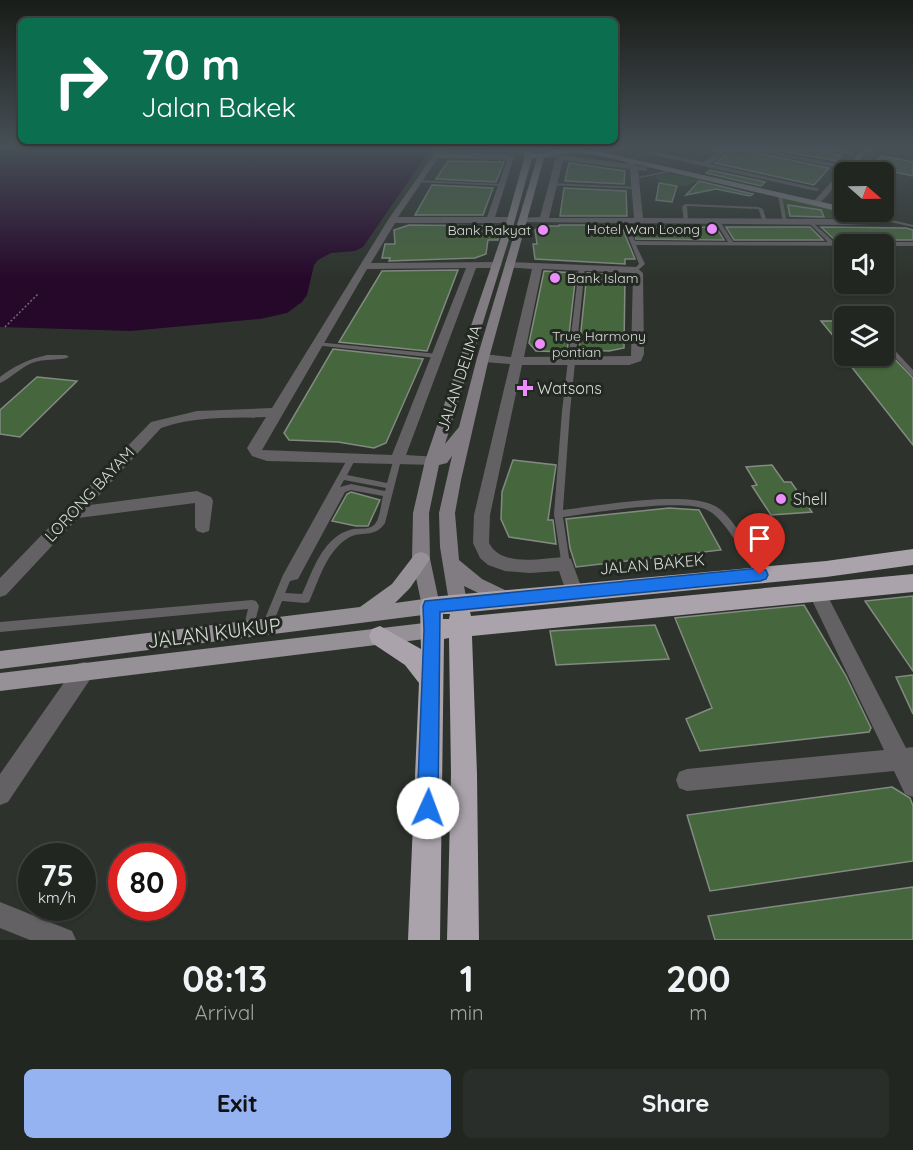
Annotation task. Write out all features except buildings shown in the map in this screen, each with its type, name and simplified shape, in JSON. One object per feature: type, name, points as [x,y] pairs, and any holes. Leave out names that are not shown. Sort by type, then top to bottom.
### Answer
[{"type":"highway","name":"JALAN BAKEK","points":[[451,619],[506,598],[760,575],[913,557]]},
{"type":"highway","points":[[431,606],[451,619],[818,594],[913,584]]},
{"type":"highway","points":[[424,940],[431,679],[451,619]]},
{"type":"highway","points":[[451,619],[464,774],[463,940]]},
{"type":"highway","points":[[380,636],[413,657],[431,679]]},
{"type":"main road","points":[[357,617],[389,600],[421,559]]},
{"type":"main road","name":"JALAN KUKUP","points":[[0,660],[431,606]]},
{"type":"main road","name":"JALAN KUKUP","points":[[0,682],[380,636],[451,619]]},
{"type":"street","points":[[411,191],[254,448],[257,453],[397,460],[442,459],[470,415]]},
{"type":"street","points":[[490,220],[499,191]]},
{"type":"street","name":"JALAN DELIMA","points":[[431,606],[421,559],[421,513],[432,460],[503,265],[524,191]]},
{"type":"street","points":[[544,220],[550,191]]},
{"type":"street","points":[[637,191],[639,220]]},
{"type":"street","points":[[762,191],[834,203]]},
{"type":"street","points":[[773,191],[807,199]]},
{"type":"street","points":[[807,199],[814,191]]},
{"type":"street","points":[[819,201],[828,191]]},
{"type":"street","points":[[819,201],[834,206]]},
{"type":"street","points":[[392,220],[834,222]]},
{"type":"street","points":[[397,460],[472,265]]},
{"type":"street","name":"JALAN DELIMA","points":[[451,619],[452,563],[448,547],[447,513],[503,265]]},
{"type":"street","points":[[366,266],[582,267],[636,270],[638,273],[637,358],[629,361],[571,362],[483,358]]},
{"type":"street","points":[[538,266],[482,515],[482,545],[486,553],[495,561],[505,564],[565,564],[574,592]]},
{"type":"street","name":"LORONG BAYAM","points":[[0,590],[150,429],[165,420],[274,412]]},
{"type":"street","points":[[72,513],[197,497],[204,501],[203,527]]},
{"type":"street","points":[[452,563],[465,579],[477,587],[506,598]]},
{"type":"street","points":[[818,594],[907,759],[913,786]]},
{"type":"street","points":[[0,794],[84,671]]},
{"type":"street","points":[[687,780],[907,759]]},
{"type":"street","points":[[0,915],[63,940]]},
{"type":"lane","points":[[780,195],[785,222]]},
{"type":"lane","points":[[686,221],[684,206],[686,205],[758,208],[761,209],[765,222]]},
{"type":"lane","points":[[894,219],[913,224]]},
{"type":"lane","points":[[624,221],[642,264],[636,270]]},
{"type":"lane","points":[[717,221],[732,243]]},
{"type":"lane","points":[[811,222],[833,244]]},
{"type":"lane","points":[[634,243],[913,244]]},
{"type":"lane","points":[[565,564],[558,514],[582,267]]},
{"type":"lane","points":[[316,344],[436,356]]},
{"type":"lane","points":[[894,353],[913,374]]},
{"type":"lane","points":[[0,381],[18,366],[38,357],[66,357]]},
{"type":"lane","points":[[257,629],[279,596],[286,578],[352,458]]},
{"type":"lane","points":[[279,596],[305,598],[331,547],[349,534],[371,532],[377,528],[381,523],[397,460]]},
{"type":"lane","points":[[342,477],[388,490]]},
{"type":"lane","points":[[286,578],[295,576],[342,490],[351,487],[388,490]]},
{"type":"lane","points":[[558,514],[675,502],[699,502],[711,506],[720,515],[760,575]]},
{"type":"lane","points":[[0,627],[252,604],[257,629]]},
{"type":"path","points":[[5,327],[39,293]]},
{"type":"green space","points":[[783,198],[834,210],[834,218],[787,217]]},
{"type":"shaded area","points":[[0,191],[402,191],[363,247],[355,251],[331,253],[318,260],[314,265],[307,295],[302,302],[287,313],[260,319],[131,331],[0,327]]},
{"type":"place","name":"Hotel Wan Loong","points":[[712,229]]},
{"type":"place","name":"Bank Rakyat","points":[[543,230]]},
{"type":"place","name":"Bank Islam","points":[[555,278]]},
{"type":"place","name":"True Harmony pontian","points":[[540,344]]},
{"type":"place","name":"Watsons","points":[[525,388]]},
{"type":"place","name":"Shell","points":[[781,499]]},
{"type":"route","points":[[428,808],[433,630],[431,606],[760,575]]}]
